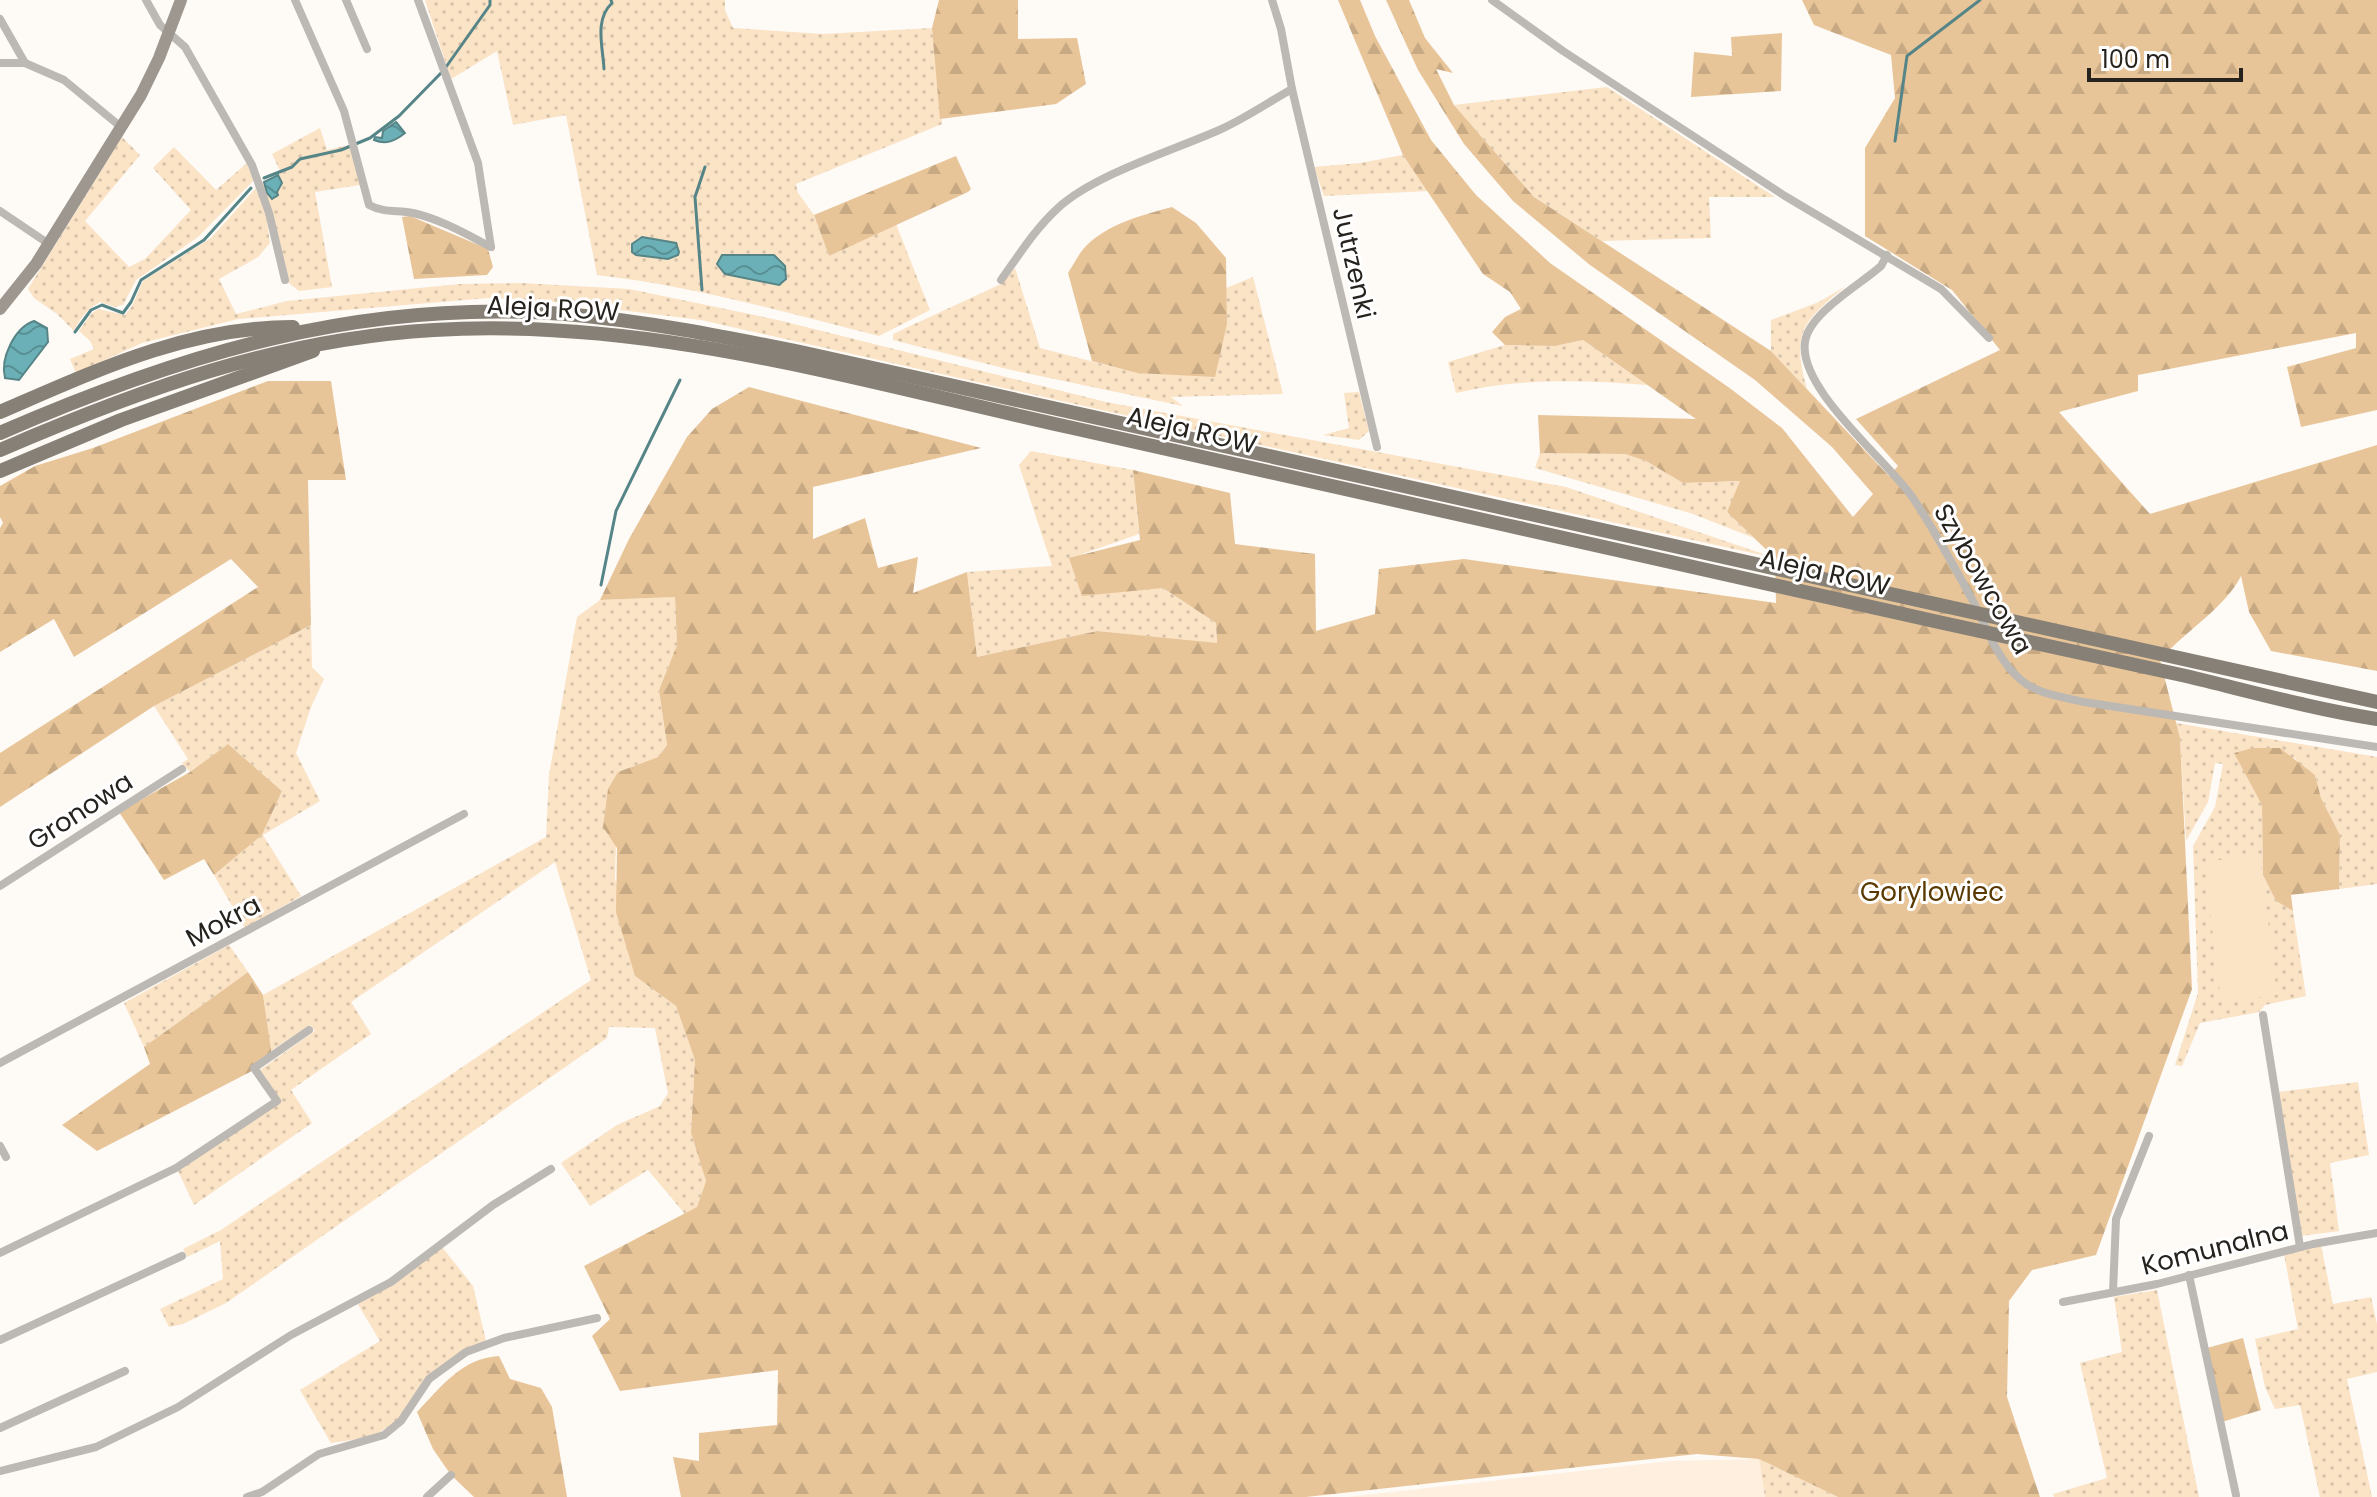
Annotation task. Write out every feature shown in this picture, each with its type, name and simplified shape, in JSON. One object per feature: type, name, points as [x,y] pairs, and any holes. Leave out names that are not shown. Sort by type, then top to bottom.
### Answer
[{"type":"main road","name":"Aleja ROW","points":[[0,433],[110,387],[179,363],[325,327],[410,317],[492,313],[565,314],[672,327],[836,360],[2377,702]]},
{"type":"main road","points":[[0,412],[128,358],[185,340],[253,327],[325,327]]},
{"type":"main road","name":"Aleja ROW","points":[[0,450],[101,407],[200,372],[272,353],[342,340],[433,330],[524,328],[594,332],[664,340],[793,363],[2377,719]]},
{"type":"main road","points":[[0,471],[121,420],[342,340]]},
{"type":"street","points":[[146,0],[160,25],[185,47],[252,165],[269,213],[285,280]]},
{"type":"street","points":[[0,309],[26,279],[49,244],[150,78],[181,0]]},
{"type":"street","points":[[295,0],[344,111],[369,205],[381,211],[412,213],[450,226],[491,247],[478,163],[418,0]]},
{"type":"street","points":[[346,0],[367,49]]},
{"type":"street","name":"Jutrzenki","points":[[1272,0],[1377,447]]},
{"type":"street","points":[[1492,0],[1563,51],[1772,187],[1941,289],[1989,338]]},
{"type":"street","points":[[0,19],[25,63]]},
{"type":"street","points":[[0,63],[25,63],[64,80],[121,127]]},
{"type":"street","points":[[1001,280],[1037,229],[1060,206],[1086,188],[1220,130],[1292,89]]},
{"type":"street","points":[[0,211],[49,244]]},
{"type":"street","name":"Szybowcowa","points":[[1887,255],[1881,266],[1815,320],[1805,341],[1807,364],[1822,394],[1913,497],[1993,642],[2021,681],[2040,691],[2084,702],[2377,747]]},
{"type":"street","name":"Gronowa","points":[[0,886],[182,769]]},
{"type":"street","name":"Mokra","points":[[0,1063],[464,814]]},
{"type":"street","points":[[2263,1015],[2300,1247]]},
{"type":"street","points":[[0,1253],[176,1168],[277,1101],[254,1068],[309,1030]]},
{"type":"street","points":[[2113,1292],[2116,1219],[2149,1136]]},
{"type":"street","points":[[0,1146],[6,1157]]},
{"type":"street","points":[[0,1471],[96,1447],[178,1407],[291,1335],[391,1282],[493,1205],[551,1169]]},
{"type":"street","name":"Komunalna","points":[[2063,1302],[2300,1247],[2377,1233]]},
{"type":"street","points":[[0,1340],[182,1256]]},
{"type":"street","points":[[2189,1275],[2236,1495]]},
{"type":"street","points":[[247,1497],[262,1492],[319,1454],[384,1435],[401,1421],[429,1379],[466,1352],[504,1338],[597,1318]]},
{"type":"street","points":[[0,1428],[125,1371]]},
{"type":"street","points":[[427,1497],[451,1475]]},
{"type":"shaded area","points":[[425,0],[725,0],[725,10],[733,28],[823,34],[932,28],[942,124],[796,184],[798,193],[814,215],[829,256],[896,224],[930,310],[879,336],[704,293],[597,275],[566,115],[513,125],[497,51],[451,79]]},
{"type":"shaded area","points":[[1607,87],[1775,197],[1709,197],[1711,238],[1602,241],[1534,197],[1454,105]]},
{"type":"shaded area","points":[[320,128],[327,150],[349,145],[360,185],[315,192],[332,287],[299,291],[289,283],[262,183],[265,188],[277,192],[281,187],[278,175],[281,173],[272,154]]},
{"type":"shaded area","points":[[122,137],[140,155],[85,221],[129,267],[145,259],[191,210],[153,168],[174,147],[216,190],[247,163],[254,180],[198,237],[136,280],[123,305],[115,307],[100,302],[85,314],[74,331],[34,298],[28,289]]},
{"type":"shaded area","points":[[1403,155],[1429,191],[1324,196],[1314,167],[1360,163]]},
{"type":"shaded area","points":[[256,188],[266,215],[270,243],[258,257],[219,279],[236,314],[287,301],[460,284],[521,283],[629,289],[778,320],[1106,402],[1566,487],[1775,558],[701,320],[547,301],[488,298],[238,319],[142,343],[76,373],[70,359],[94,349],[79,331],[91,314],[98,309],[125,315],[143,281],[211,238]]},
{"type":"shaded area","points":[[1015,268],[1040,348],[1137,373],[1227,324],[1226,288],[1253,277],[1283,394],[1171,397],[1183,406],[1007,369],[893,340],[893,334],[1001,284]]},
{"type":"shaded area","points":[[1846,286],[1820,309],[1804,329],[1800,354],[1807,389],[1771,351],[1771,320],[1819,302]]},
{"type":"shaded area","points":[[1583,340],[1647,385],[1551,382],[1503,385],[1456,393],[1448,362],[1505,345],[1555,346]]},
{"type":"shaded area","points":[[1359,392],[1369,431],[1359,440],[1323,435],[1349,428],[1344,393]]},
{"type":"shaded area","points":[[1031,451],[1133,470],[1139,534],[1082,554],[1163,588],[1216,623],[1217,644],[1097,631],[977,657],[967,572],[1052,566],[1019,465]]},
{"type":"shaded area","points":[[1540,453],[1625,454],[1646,461],[1683,483],[1741,481],[1727,512],[1754,538],[1693,514],[1535,468]]},
{"type":"shaded area","points":[[675,597],[677,645],[659,690],[667,745],[658,757],[618,772],[615,878],[635,976],[676,1006],[695,1060],[691,1133],[706,1181],[697,1207],[685,1214],[648,1170],[590,1206],[561,1163],[617,1125],[660,1106],[668,1093],[655,1028],[609,1027],[607,1038],[226,1303],[183,1324],[169,1327],[160,1309],[223,1279],[220,1241],[187,1257],[183,1249],[221,1230],[591,980],[555,862],[351,1002],[371,1034],[291,1090],[312,1123],[194,1205],[178,1171],[281,1101],[260,1070],[315,1031],[310,1025],[271,1051],[263,995],[546,837],[549,775],[577,617],[600,600]]},
{"type":"shaded area","points":[[311,625],[312,667],[324,679],[296,753],[320,801],[263,835],[301,896],[245,928],[214,875],[262,835],[282,791],[228,744],[190,772],[182,763],[188,759],[154,706]]},
{"type":"shaded area","points":[[2176,723],[2377,757],[2377,884],[2339,889],[2340,835],[2321,798],[2315,775],[2294,757],[2262,805],[2263,875],[2276,901],[2293,911],[2306,996],[2265,1005],[2259,1012],[2200,1023],[2182,1066],[2175,1065],[2198,993],[2193,846],[2215,807],[2223,764],[2215,763],[2208,802],[2186,841],[2180,738]]},
{"type":"shaded area","points":[[2260,855],[2277,995],[2221,1002],[2204,862]]},
{"type":"shaded area","points":[[229,945],[248,972],[144,1047],[124,1003]]},
{"type":"shaded area","points":[[2358,1082],[2369,1155],[2330,1163],[2339,1231],[2301,1236],[2278,1092]]},
{"type":"shaded area","points":[[2321,1245],[2333,1304],[2371,1297],[2377,1324],[2377,1372],[2347,1379],[2372,1497],[2320,1497],[2300,1405],[2275,1409],[2265,1387],[2255,1339],[2298,1329],[2284,1254]]},
{"type":"shaded area","points":[[442,1247],[473,1286],[486,1341],[424,1380],[399,1419],[380,1432],[366,1438],[331,1443],[300,1390],[380,1341],[357,1303]]},
{"type":"shaded area","points":[[2157,1290],[2199,1497],[2054,1497],[2053,1494],[2107,1478],[2080,1363],[2122,1352],[2114,1297]]},
{"type":"shaded area","points":[[1759,1459],[1765,1497],[1348,1497],[1670,1461]]},
{"type":"shaded area","points":[[1759,1459],[1838,1497],[1765,1497]]},
{"type":"green space","points":[[939,0],[1018,0],[1018,39],[1077,38],[1086,84],[1056,104],[940,119],[932,28]]},
{"type":"green space","name":"Gorylowiec","points":[[1338,0],[1360,0],[1375,36],[1431,140],[1476,195],[1550,263],[1782,428],[1853,517],[1873,494],[1832,447],[1755,380],[1590,265],[1513,201],[1464,144],[1418,70],[1386,0],[1409,0],[1425,38],[1453,73],[1436,69],[1454,105],[1534,197],[1771,351],[1889,476],[1898,466],[1856,419],[2000,350],[1952,290],[1865,236],[1865,148],[1895,98],[1891,55],[1814,25],[1802,0],[2377,0],[2377,410],[2301,427],[2287,367],[2356,348],[2356,333],[2138,375],[2138,391],[2059,412],[2150,514],[2377,445],[2377,671],[2271,651],[2249,612],[2241,576],[2225,599],[2160,660],[2180,738],[2192,989],[2096,1255],[2032,1270],[2009,1301],[2007,1397],[2040,1497],[1838,1497],[1759,1459],[1697,1454],[1306,1497],[681,1497],[673,1457],[699,1461],[699,1433],[777,1425],[778,1370],[620,1391],[592,1336],[610,1319],[584,1266],[697,1207],[706,1181],[691,1133],[695,1060],[676,1006],[635,976],[616,912],[617,848],[603,827],[608,789],[618,772],[658,757],[667,745],[659,690],[677,645],[675,597],[600,600],[629,539],[687,437],[712,409],[749,387],[981,448],[813,487],[813,539],[865,518],[878,568],[918,557],[913,593],[967,572],[977,657],[1097,631],[1217,643],[1216,623],[1163,588],[1082,596],[1069,558],[1140,540],[1133,470],[1230,493],[1235,544],[1315,554],[1316,631],[1375,614],[1379,569],[1464,559],[1776,603],[1775,558],[1727,512],[1740,481],[1683,483],[1646,461],[1625,454],[1540,453],[1538,415],[1696,419],[1583,340],[1555,346],[1505,345],[1492,332],[1505,317],[1521,309],[1510,292],[1483,274],[1403,155]]},
{"type":"green space","points":[[1782,33],[1781,91],[1691,97],[1694,52],[1732,56],[1731,37]]},
{"type":"green space","points":[[956,156],[971,189],[968,192],[829,256],[814,215]]},
{"type":"green space","points":[[1172,207],[1196,223],[1226,258],[1227,324],[1215,377],[1137,373],[1092,361],[1068,273],[1083,249],[1104,232],[1137,217]]},
{"type":"green space","points":[[410,216],[488,249],[493,267],[487,275],[414,279],[402,217]]},
{"type":"green space","points":[[268,381],[331,381],[346,480],[308,480],[311,625],[154,706],[0,807],[0,753],[258,587],[231,559],[74,657],[54,619],[0,652],[0,528],[3,523],[0,517],[0,486],[35,466],[93,448]]},
{"type":"green space","points":[[228,744],[282,791],[262,835],[214,875],[204,859],[164,880],[119,812],[190,772]]},
{"type":"green space","points":[[2253,748],[2280,748],[2315,775],[2321,798],[2340,835],[2339,889],[2291,895],[2293,911],[2276,901],[2263,875],[2262,805],[2234,753]]},
{"type":"green space","points":[[248,972],[263,995],[272,1056],[250,1072],[97,1151],[62,1125],[150,1064],[144,1047]]},
{"type":"green space","points":[[2243,1338],[2261,1410],[2222,1422],[2207,1348]]},
{"type":"green space","points":[[499,1356],[510,1379],[541,1388],[552,1407],[567,1497],[474,1497],[451,1475],[433,1449],[417,1412],[463,1368]]},
{"type":"water","points":[[396,122],[405,133],[390,141],[374,140],[375,137],[382,138],[383,131]]},
{"type":"water","points":[[278,175],[282,183],[278,195],[272,199],[264,182]]},
{"type":"water","points":[[642,237],[676,243],[678,255],[668,259],[636,255],[632,252],[632,244]]},
{"type":"water","points":[[722,255],[774,255],[785,266],[786,279],[779,285],[725,274],[717,264]]},
{"type":"water","points":[[34,321],[47,328],[48,342],[19,380],[5,378],[10,345],[20,330]]},
{"type":"waterway","points":[[446,67],[490,5],[490,0]]},
{"type":"waterway","points":[[604,69],[601,26],[611,0]]},
{"type":"waterway","points":[[1895,141],[1907,56],[1980,0]]},
{"type":"waterway","points":[[264,178],[292,167],[300,159],[341,150],[370,138],[399,116],[441,73]]},
{"type":"waterway","points":[[702,290],[695,197],[705,167]]},
{"type":"waterway","points":[[75,332],[91,310],[102,305],[123,313],[141,280],[204,240],[251,188]]},
{"type":"waterway","points":[[601,585],[616,511],[680,380]]}]
